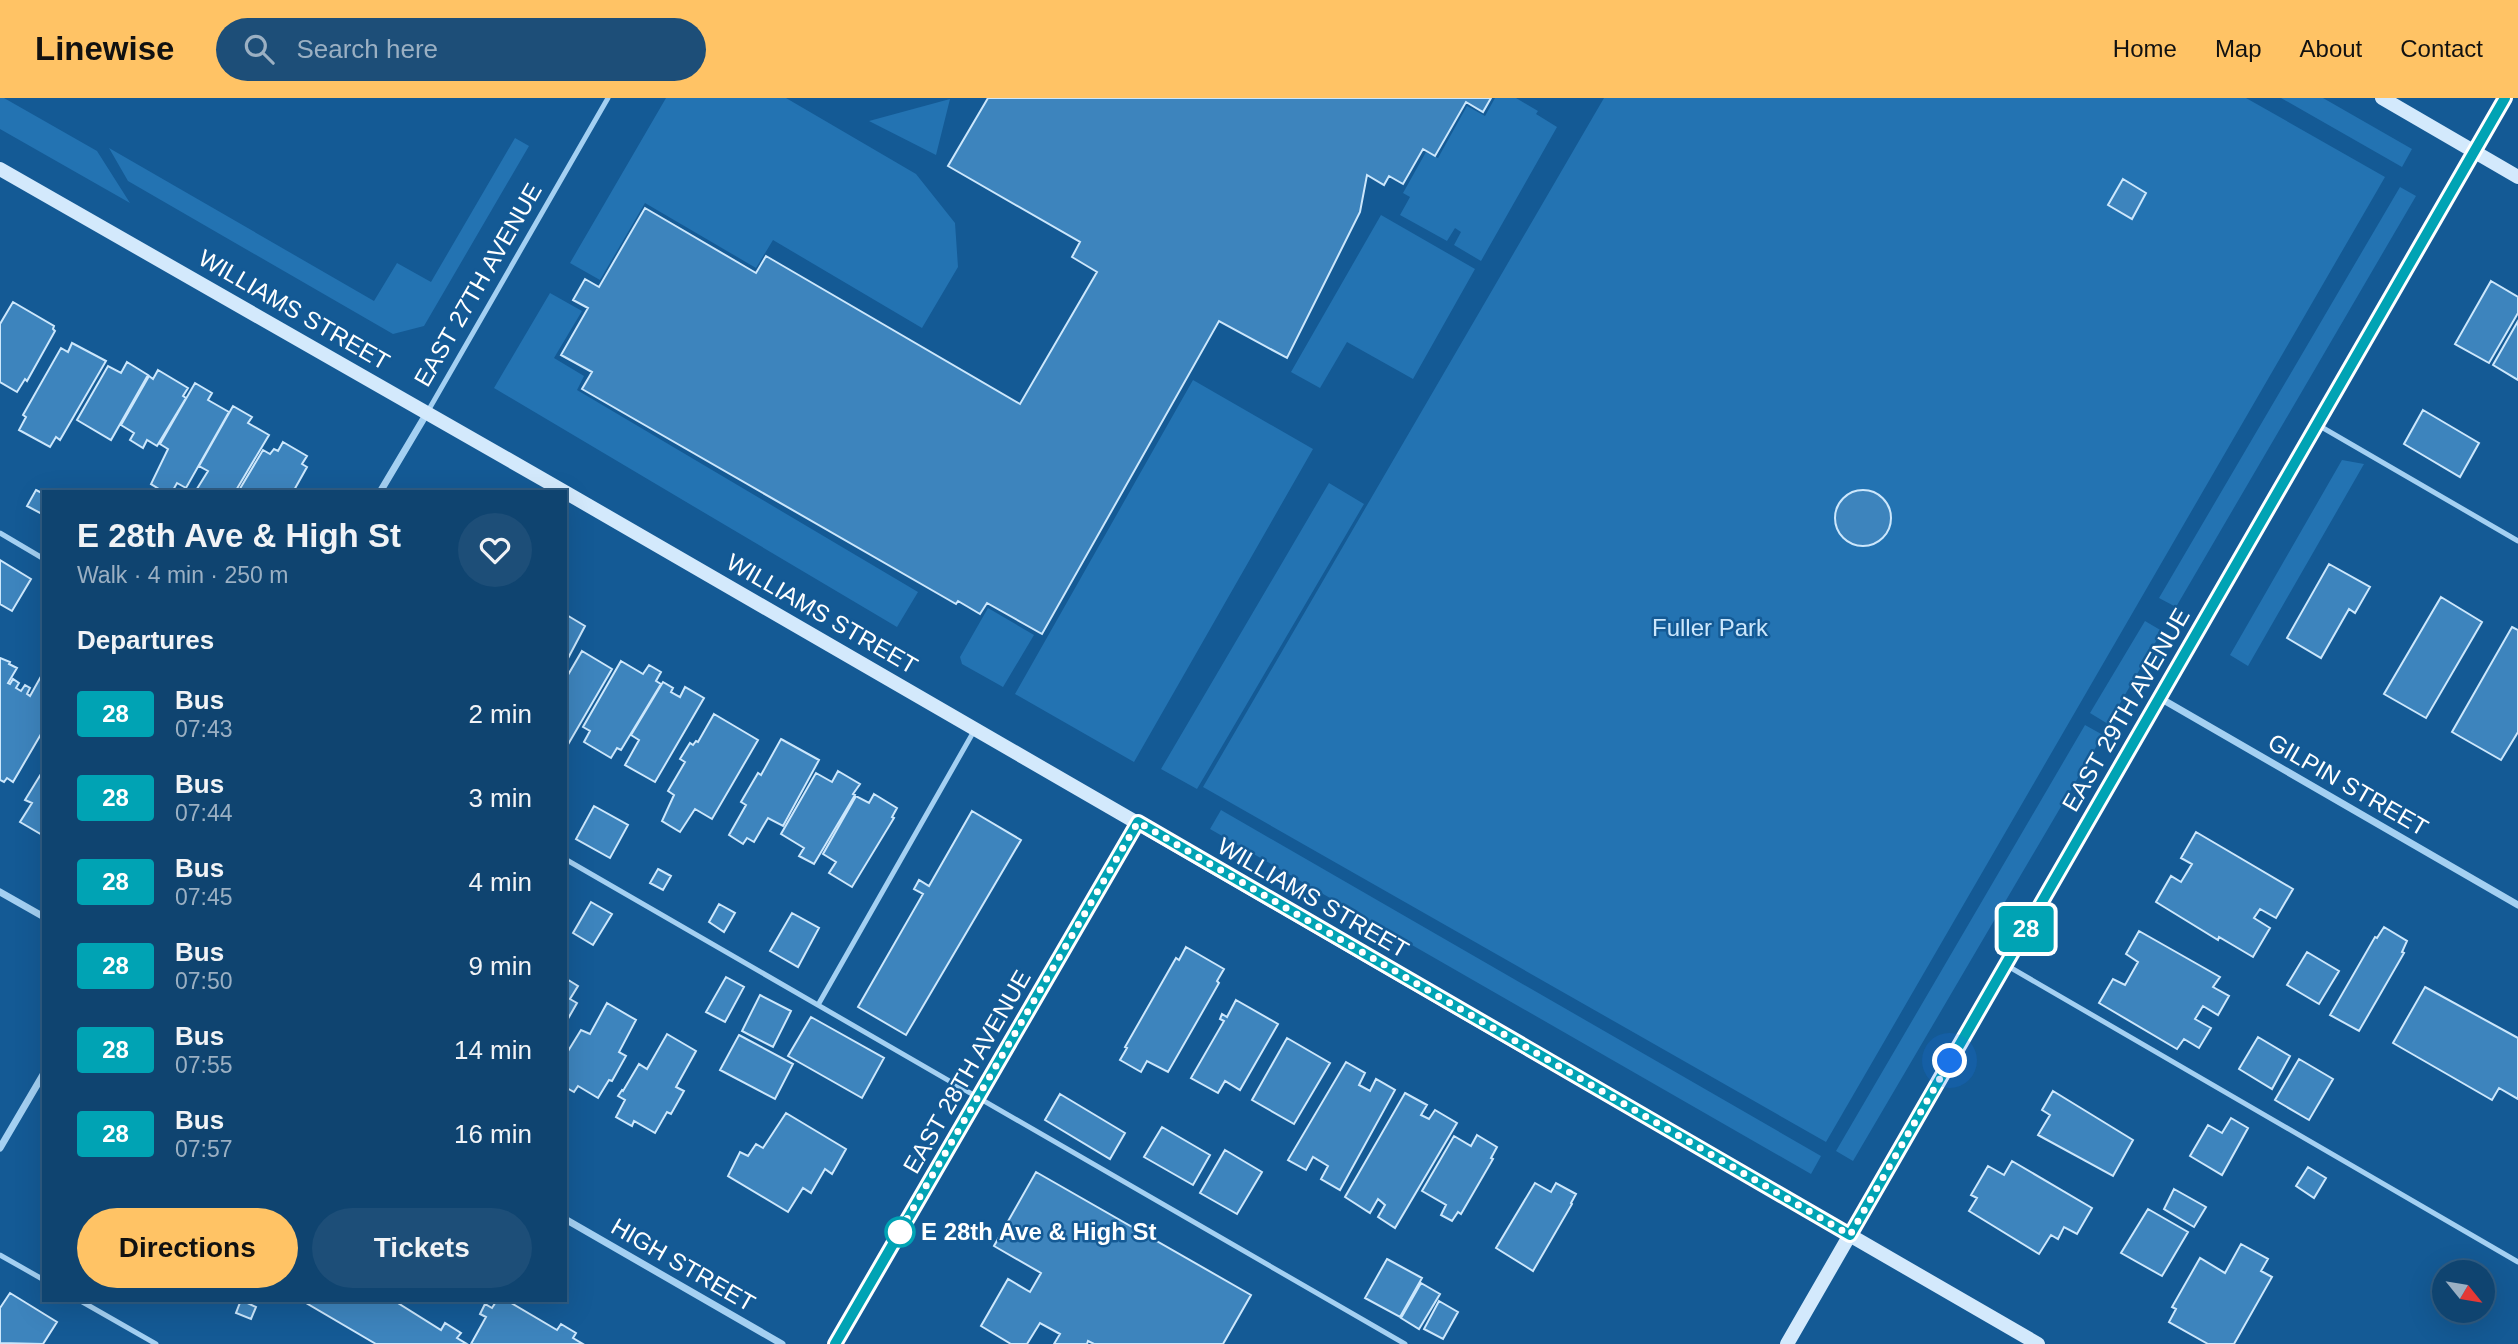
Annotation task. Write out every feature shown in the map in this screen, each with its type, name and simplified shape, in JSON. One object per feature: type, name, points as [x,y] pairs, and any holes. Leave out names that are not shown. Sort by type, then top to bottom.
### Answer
[{"type":"street","points":[[2382,98],[2518,177]]},
{"type":"street","name":"EAST 29TH AVENUE","points":[[1787,1344],[2505,98]]},
{"type":"street","name":"WILLIAMS STREET","points":[[0,169],[562,490]]},
{"type":"street","name":"EAST 27TH AVENUE","points":[[381,490],[427,412]]},
{"type":"street","name":"WILLIAMS STREET","points":[[567,493],[2038,1344]]},
{"type":"street","name":"GILPIN STREET","points":[[2159,698],[2518,905]]},
{"type":"street","name":"EAST 28TH AVENUE","points":[[835,1344],[1138,822]]},
{"type":"street","points":[[0,892],[42,916]]},
{"type":"street","points":[[0,1148],[42,1076]]},
{"type":"street","name":"HIGH STREET","points":[[567,1220],[782,1344]]},
{"type":"lane","name":"EAST 27TH AVENUE","points":[[427,412],[608,98]]},
{"type":"lane","points":[[2317,425],[2518,541]]},
{"type":"lane","points":[[0,533],[42,558]]},
{"type":"lane","points":[[818,1005],[975,728]]},
{"type":"lane","points":[[567,860],[1405,1344]]},
{"type":"lane","points":[[2005,965],[2518,1262]]},
{"type":"lane","points":[[0,1255],[42,1279]]},
{"type":"lane","points":[[82,1302],[156,1344]]},
{"type":"green space","points":[[0,98],[97,151],[130,203],[0,129]]},
{"type":"green space","points":[[666,98],[786,98],[916,174],[955,223],[958,267],[922,328],[773,240],[756,268],[645,203],[600,280],[570,263]]},
{"type":"green space","points":[[1495,98],[1516,98],[1557,127],[1481,261],[1454,245],[1461,232],[1455,228],[1447,241],[1400,215],[1410,197],[1403,193],[1426,152],[1438,158],[1467,106],[1485,116]]},
{"type":"green space","name":"Fuller Park","points":[[1604,98],[2246,98],[2385,177],[1826,1142],[1203,787]]},
{"type":"green space","points":[[2281,98],[2323,98],[2412,149],[2402,167]]},
{"type":"green space","points":[[950,99],[936,155],[869,121]]},
{"type":"green space","points":[[515,138],[529,146],[424,326],[393,334],[128,181],[109,148],[374,301],[397,263],[431,282]]},
{"type":"green space","points":[[2400,187],[2416,196],[2176,607],[2159,598]]},
{"type":"green space","points":[[1381,215],[1475,269],[1413,379],[1347,342],[1320,388],[1291,372]]},
{"type":"green space","points":[[550,293],[582,311],[554,358],[584,376],[577,390],[918,592],[897,627],[494,388]]},
{"type":"green space","points":[[1193,380],[1313,449],[1134,762],[1015,694]]},
{"type":"green space","points":[[2342,460],[2364,464],[2248,666],[2230,655]]},
{"type":"green space","points":[[1329,483],[1364,504],[1197,789],[1161,769]]},
{"type":"green space","points":[[988,608],[1034,635],[1003,687],[962,664],[960,657]]},
{"type":"green space","points":[[2145,621],[2162,631],[2108,724],[2090,713]]},
{"type":"green space","points":[[2085,725],[2103,735],[1853,1161],[1836,1151]]},
{"type":"green space","points":[[1221,810],[1821,1156],[1811,1174],[1210,829]]},
{"type":"building","points":[[988,98],[1491,98],[1483,112],[1466,102],[1435,156],[1423,149],[1403,184],[1389,176],[1384,185],[1367,175],[1360,212],[1287,358],[1219,321],[1042,634],[987,603],[980,614],[958,601],[956,604],[582,389],[592,372],[561,355],[588,308],[573,300],[585,279],[599,287],[645,208],[756,273],[766,256],[1020,404],[1097,272],[1072,257],[1080,242],[948,166]]},
{"type":"building","points":[[2123,179],[2146,193],[2132,219],[2108,205]]},
{"type":"building","points":[[2491,281],[2518,297],[2518,313],[2489,363],[2455,344]]},
{"type":"building","points":[[13,302],[54,326],[55,331],[27,381],[25,379],[17,392],[0,382],[0,324]]},
{"type":"building","points":[[2518,321],[2518,380],[2493,365]]},
{"type":"building","points":[[72,343],[106,361],[60,440],[56,437],[50,447],[19,430],[26,417],[23,415],[61,348],[68,352]]},
{"type":"building","points":[[127,362],[148,375],[111,440],[77,420],[108,366],[121,373]]},
{"type":"building","points":[[158,370],[188,388],[183,396],[186,398],[157,446],[147,440],[143,448],[130,440],[134,433],[121,425],[149,376],[153,379]]},
{"type":"building","points":[[195,383],[212,393],[208,400],[229,412],[186,488],[177,483],[173,490],[161,490],[151,484],[168,449],[160,444]]},
{"type":"building","points":[[233,406],[252,417],[248,423],[269,435],[236,490],[196,490],[208,471],[199,466]]},
{"type":"building","points":[[2423,410],[2479,443],[2460,477],[2404,444]]},
{"type":"building","points":[[283,442],[307,456],[302,464],[307,467],[294,490],[239,490],[263,450],[270,454],[274,449],[278,451]]},
{"type":"building","points":[[36,490],[42,493],[42,514],[27,506]]},
{"type":"building","points":[[1863,490],[1878,495],[1886,503],[1891,518],[1886,533],[1878,541],[1863,546],[1848,541],[1840,533],[1835,518],[1840,503],[1848,495]]},
{"type":"building","points":[[0,560],[31,579],[12,611],[0,604]]},
{"type":"building","points":[[2329,564],[2370,587],[2355,613],[2349,609],[2321,658],[2287,638]]},
{"type":"building","points":[[2441,597],[2482,622],[2426,718],[2384,694]]},
{"type":"building","points":[[567,615],[585,626],[567,660]]},
{"type":"building","points":[[2512,627],[2518,630],[2518,732],[2501,760],[2452,732]]},
{"type":"building","points":[[582,651],[612,669],[567,746],[567,677]]},
{"type":"building","points":[[0,658],[17,668],[8,683],[13,679],[19,683],[16,688],[21,691],[25,685],[30,688],[27,694],[30,696],[42,675],[42,732],[13,782],[7,778],[4,782],[0,780]]},
{"type":"building","points":[[621,661],[643,674],[649,665],[661,672],[656,681],[661,684],[621,750],[617,748],[611,758],[584,742],[590,731],[583,727]]},
{"type":"building","points":[[663,682],[673,688],[671,692],[680,697],[685,687],[704,698],[655,782],[625,765],[639,740],[631,735]]},
{"type":"building","points":[[714,714],[758,740],[712,819],[695,809],[680,832],[662,821],[674,795],[668,791],[685,762],[680,759],[690,743],[693,745],[698,742]]},
{"type":"building","points":[[781,739],[819,760],[783,826],[768,818],[754,842],[747,838],[743,844],[729,835],[746,805],[741,802],[758,773],[761,775]]},
{"type":"building","points":[[838,771],[860,784],[814,864],[799,856],[804,848],[781,834],[816,773],[832,782]]},
{"type":"building","points":[[42,772],[42,835],[20,822],[32,803],[25,800]]},
{"type":"building","points":[[874,794],[897,808],[892,817],[894,818],[852,887],[829,873],[836,862],[823,854],[856,796],[869,803]]},
{"type":"building","points":[[594,806],[628,825],[610,858],[576,839]]},
{"type":"building","points":[[972,811],[1021,840],[906,1035],[858,1007],[923,894],[914,889],[919,880],[929,886]]},
{"type":"building","points":[[2196,832],[2293,889],[2276,918],[2260,909],[2254,918],[2270,928],[2253,957],[2219,937],[2218,940],[2156,902],[2171,876],[2181,882],[2192,864],[2181,858]]},
{"type":"building","points":[[658,869],[671,876],[663,890],[650,883]]},
{"type":"building","points":[[591,902],[612,914],[593,945],[573,933]]},
{"type":"building","points":[[719,904],[735,913],[724,932],[709,922]]},
{"type":"building","points":[[792,913],[819,928],[798,967],[770,951]]},
{"type":"building","points":[[2384,927],[2407,941],[2402,952],[2404,953],[2359,1031],[2330,1015],[2375,937],[2377,938]]},
{"type":"building","points":[[2139,931],[2220,977],[2213,987],[2229,996],[2218,1015],[2203,1006],[2195,1019],[2211,1028],[2199,1048],[2184,1039],[2177,1049],[2099,1003],[2113,979],[2125,985],[2138,962],[2126,954]]},
{"type":"building","points":[[1186,947],[1224,969],[1217,981],[1219,983],[1168,1072],[1147,1061],[1141,1072],[1120,1060],[1176,958],[1179,960]]},
{"type":"building","points":[[2307,952],[2339,971],[2319,1004],[2287,985]]},
{"type":"building","points":[[726,977],[744,987],[725,1022],[706,1012]]},
{"type":"building","points":[[567,979],[578,986],[570,999],[577,1003],[567,1020]]},
{"type":"building","points":[[2425,987],[2518,1038],[2518,1099],[2499,1088],[2492,1100],[2393,1043]]},
{"type":"building","points":[[760,995],[791,1011],[773,1047],[742,1031]]},
{"type":"building","points":[[1236,1000],[1278,1024],[1240,1090],[1225,1081],[1218,1093],[1191,1078],[1224,1021],[1220,1019],[1222,1014],[1227,1017]]},
{"type":"building","points":[[607,1003],[636,1020],[619,1052],[626,1056],[612,1081],[609,1080],[598,1098],[578,1086],[574,1092],[567,1088],[567,1053],[581,1030],[590,1034]]},
{"type":"building","points":[[811,1017],[884,1058],[862,1098],[788,1056]]},
{"type":"building","points":[[667,1034],[696,1051],[676,1087],[684,1091],[671,1114],[667,1112],[655,1133],[634,1121],[632,1126],[616,1117],[625,1100],[618,1096],[639,1064],[647,1069]]},
{"type":"building","points":[[739,1035],[793,1064],[775,1099],[720,1070]]},
{"type":"building","points":[[2258,1037],[2290,1056],[2272,1089],[2239,1069]]},
{"type":"building","points":[[1287,1038],[1330,1063],[1294,1124],[1252,1100]]},
{"type":"building","points":[[2299,1059],[2333,1079],[2309,1120],[2275,1100]]},
{"type":"building","points":[[1346,1062],[1365,1073],[1359,1085],[1370,1091],[1376,1079],[1395,1090],[1340,1190],[1321,1179],[1328,1166],[1313,1157],[1306,1170],[1288,1160]]},
{"type":"building","points":[[2053,1091],[2133,1140],[2113,1176],[2038,1135],[2050,1115],[2042,1110]]},
{"type":"building","points":[[1405,1093],[1427,1105],[1421,1115],[1429,1119],[1435,1110],[1457,1123],[1395,1228],[1378,1217],[1385,1205],[1378,1199],[1370,1213],[1345,1197]]},
{"type":"building","points":[[1060,1094],[1125,1133],[1110,1159],[1045,1120]]},
{"type":"building","points":[[786,1113],[846,1149],[832,1174],[825,1169],[811,1193],[803,1188],[788,1212],[728,1176],[740,1152],[748,1156],[756,1144],[763,1148]]},
{"type":"building","points":[[2231,1118],[2248,1128],[2222,1175],[2190,1156],[2208,1125],[2222,1133]]},
{"type":"building","points":[[1162,1127],[1210,1155],[1193,1185],[1144,1157]]},
{"type":"building","points":[[1477,1135],[1497,1147],[1491,1158],[1493,1159],[1461,1214],[1458,1212],[1452,1221],[1441,1215],[1446,1205],[1422,1191],[1454,1136],[1471,1146]]},
{"type":"building","points":[[1225,1150],[1262,1172],[1237,1214],[1200,1193]]},
{"type":"building","points":[[2012,1161],[2092,1208],[2077,1234],[2064,1227],[2058,1239],[2051,1235],[2039,1254],[1969,1211],[1977,1198],[1971,1195],[1988,1166],[2004,1175]]},
{"type":"building","points":[[2308,1167],[2326,1178],[2314,1198],[2296,1186]]},
{"type":"building","points":[[1036,1172],[1251,1295],[1223,1344],[1094,1344],[1088,1341],[1087,1344],[1054,1344],[1060,1334],[1040,1323],[1027,1344],[1011,1344],[981,1326],[1008,1279],[1030,1292],[1041,1273],[994,1246]]},
{"type":"building","points":[[1535,1183],[1551,1192],[1556,1183],[1576,1194],[1533,1271],[1496,1248]]},
{"type":"building","points":[[2174,1189],[2206,1207],[2194,1227],[2164,1209]]},
{"type":"building","points":[[2148,1209],[2188,1232],[2162,1276],[2121,1253]]},
{"type":"building","points":[[2241,1244],[2268,1259],[2261,1271],[2272,1277],[2234,1344],[2208,1344],[2169,1322],[2176,1309],[2172,1307],[2200,1258],[2225,1273]]},
{"type":"building","points":[[1387,1259],[1422,1278],[1400,1317],[1365,1298]]},
{"type":"building","points":[[1421,1283],[1440,1294],[1419,1329],[1401,1318]]},
{"type":"building","points":[[10,1293],[57,1322],[43,1344],[0,1343],[0,1308]]},
{"type":"building","points":[[1439,1301],[1458,1312],[1443,1339],[1424,1329]]},
{"type":"building","points":[[240,1302],[256,1307],[251,1319],[236,1313]]},
{"type":"building","points":[[304,1302],[396,1302],[441,1330],[445,1323],[461,1333],[457,1338],[467,1344],[376,1344]]},
{"type":"building","points":[[496,1302],[509,1302],[557,1330],[561,1324],[576,1333],[573,1338],[583,1344],[471,1344],[486,1317],[480,1314],[485,1304],[492,1308]]},
{"type":"bus line","name":"28","points":[[835,1344],[1138,822],[1850,1235],[2505,98]]},
{"type":"place","name":"E 28th Ave & High St","points":[[900,1232]]},
{"type":"route","points":[[900,1232],[897,1236],[1138,822],[1850,1235],[1950,1061]]}]
